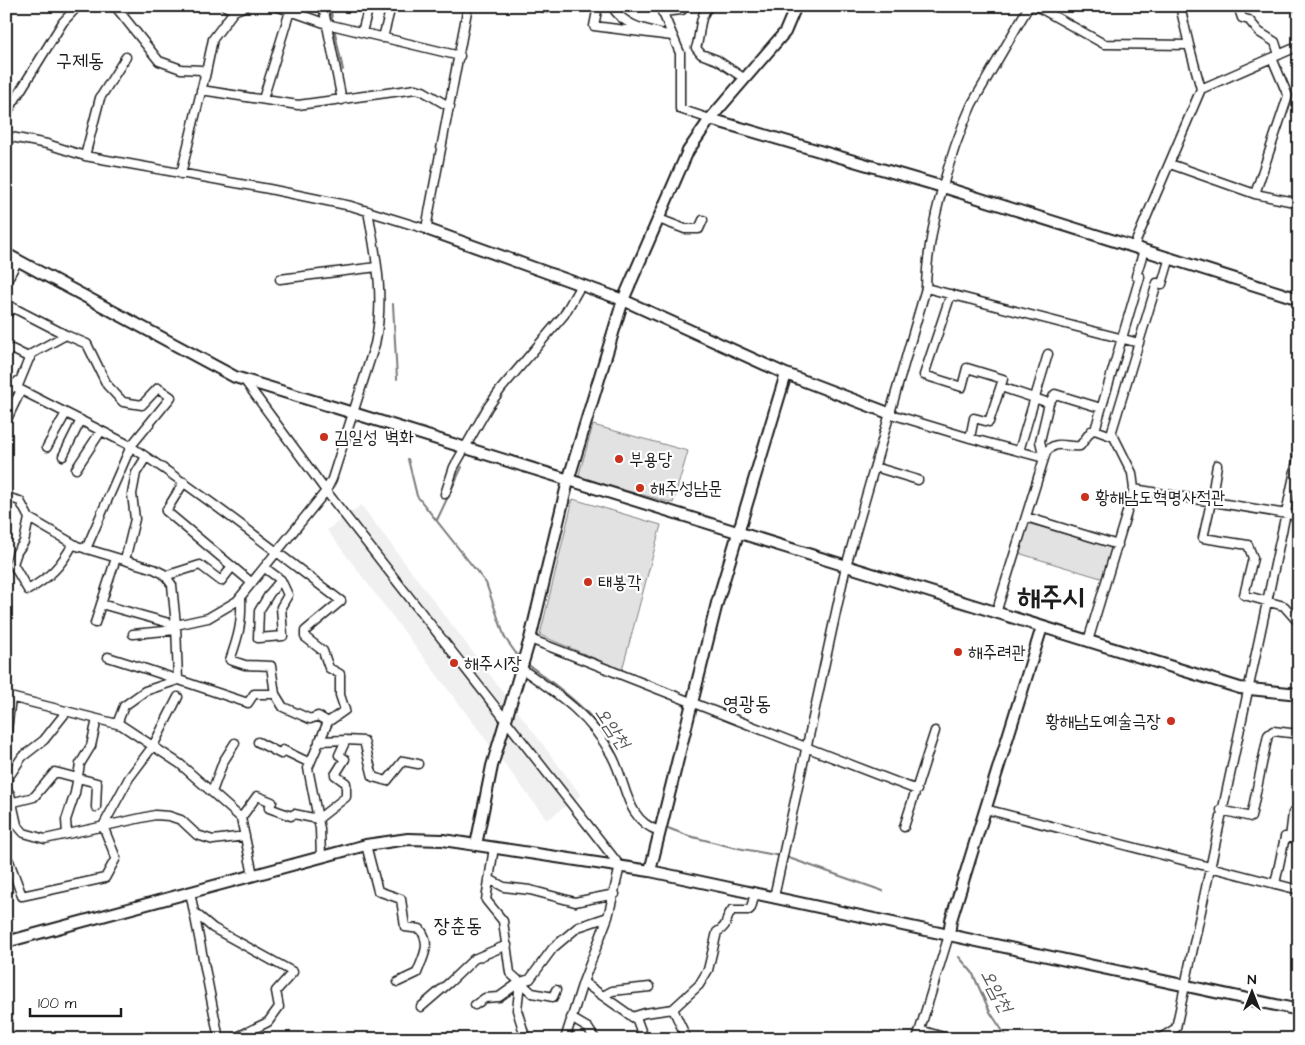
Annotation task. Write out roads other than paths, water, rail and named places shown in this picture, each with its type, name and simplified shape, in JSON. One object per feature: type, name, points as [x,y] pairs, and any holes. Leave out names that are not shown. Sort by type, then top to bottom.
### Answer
[{"type":"main road","points":[[476,845],[492,766],[526,656],[568,481],[623,300],[688,151],[710,118],[785,32],[796,6]]},
{"type":"main road","points":[[710,118],[943,187],[1299,299]]},
{"type":"main road","points":[[429,230],[623,300],[786,374],[891,414]]},
{"type":"main road","points":[[6,254],[245,381],[1247,690],[1299,694]]},
{"type":"main road","points":[[650,871],[718,603],[786,374]]},
{"type":"main road","points":[[948,935],[951,920],[1042,627]]},
{"type":"main road","points":[[6,942],[366,845],[424,838],[650,871],[1299,1010]]},
{"type":"street","points":[[6,114],[63,22],[78,6]]},
{"type":"street","points":[[115,6],[159,61],[181,69],[201,70],[205,74]]},
{"type":"street","points":[[225,6],[234,10]]},
{"type":"street","points":[[181,174],[213,38],[234,10],[246,6]]},
{"type":"street","points":[[276,6],[326,24],[460,56]]},
{"type":"street","points":[[323,6],[342,100]]},
{"type":"street","points":[[362,32],[369,6]]},
{"type":"street","points":[[383,38],[391,6]]},
{"type":"street","points":[[429,230],[427,223],[468,6]]},
{"type":"street","points":[[538,6],[547,8],[547,6]]},
{"type":"street","points":[[598,6],[594,26],[672,36]]},
{"type":"street","points":[[612,6],[618,16],[633,26],[672,36]]},
{"type":"street","points":[[682,6],[682,10],[661,9],[680,53],[680,109],[710,118]]},
{"type":"street","points":[[709,6],[701,20],[700,38],[696,48],[700,54],[717,60],[745,79]]},
{"type":"street","points":[[774,897],[846,566],[926,288],[928,259],[943,187],[969,110],[1029,6]]},
{"type":"street","points":[[1095,430],[1140,277],[1136,276],[1139,248],[1170,164],[1202,89],[1188,45],[1180,6]]},
{"type":"street","points":[[1238,6],[1242,18],[1250,20],[1259,32],[1276,42],[1276,56],[1288,96],[1255,194]]},
{"type":"street","points":[[1295,6],[1299,8]]},
{"type":"street","points":[[1038,7],[1104,44],[1188,45]]},
{"type":"street","points":[[263,99],[290,11]]},
{"type":"street","points":[[1202,89],[1299,46]]},
{"type":"street","points":[[85,156],[100,98],[126,57]]},
{"type":"street","points":[[201,90],[298,105],[416,89],[450,106]]},
{"type":"street","points":[[6,136],[47,144],[85,156],[304,196],[368,211],[429,230]]},
{"type":"street","points":[[1170,164],[1255,194],[1299,203]]},
{"type":"street","points":[[133,634],[176,627],[208,618],[237,601],[326,491],[332,479],[379,327],[380,297],[368,211]]},
{"type":"street","points":[[659,219],[685,229],[699,229],[703,220]]},
{"type":"street","points":[[1111,434],[1157,283],[1162,284],[1170,257]]},
{"type":"street","points":[[6,282],[18,260]]},
{"type":"street","points":[[280,279],[377,267]]},
{"type":"street","points":[[445,494],[454,467],[492,401],[564,315],[581,285]]},
{"type":"street","points":[[926,288],[1139,343]]},
{"type":"street","points":[[951,294],[924,375],[962,387],[967,368],[1003,379],[989,422],[974,418],[970,438]]},
{"type":"street","points":[[6,316],[9,305],[87,344],[107,384],[123,402],[142,405],[158,388],[171,397],[131,446],[86,549]]},
{"type":"street","points":[[66,335],[32,354],[17,388],[131,446],[184,482],[341,602],[305,631],[305,637],[323,651],[329,668],[340,674],[340,695],[345,710],[328,722],[308,768],[318,819],[321,857]]},
{"type":"street","points":[[6,354],[12,349],[30,358]]},
{"type":"street","points":[[1019,451],[1048,354]]},
{"type":"street","points":[[6,394],[21,378]]},
{"type":"street","points":[[245,381],[326,491],[620,866],[615,894],[608,917],[583,982],[565,1039]]},
{"type":"street","points":[[1001,387],[1049,403]]},
{"type":"street","points":[[6,421],[21,390]]},
{"type":"street","points":[[1044,458],[1040,441],[1049,403],[1055,394],[1101,408]]},
{"type":"street","points":[[47,447],[66,413]]},
{"type":"street","points":[[891,414],[1044,458]]},
{"type":"street","points":[[63,456],[80,420]]},
{"type":"street","points":[[996,613],[1044,458],[1049,448],[1060,444],[1080,446],[1091,431],[1095,430],[1111,434],[1116,440],[1132,473],[1134,489],[1088,641]]},
{"type":"street","points":[[76,468],[101,431]]},
{"type":"street","points":[[1159,1039],[1176,1028],[1299,452]]},
{"type":"street","points":[[125,560],[135,519],[132,494],[136,473],[146,457]]},
{"type":"street","points":[[1217,466],[1203,538],[1248,545],[1253,558],[1244,595],[1284,606],[1299,623]]},
{"type":"street","points":[[875,467],[918,480]]},
{"type":"street","points":[[184,482],[166,511],[252,583]]},
{"type":"street","points":[[1134,489],[1299,516]]},
{"type":"street","points":[[6,497],[20,501],[29,518],[73,544],[154,569],[166,576],[172,585],[178,680]]},
{"type":"street","points":[[1026,517],[1118,545]]},
{"type":"street","points":[[29,518],[24,542],[17,552],[13,564],[28,590],[46,579],[54,571],[64,560],[73,544]]},
{"type":"street","points":[[94,624],[116,558]]},
{"type":"street","points":[[166,576],[200,565],[221,581],[232,567]]},
{"type":"street","points":[[265,568],[281,580],[288,595],[281,607],[283,636],[258,638],[259,611],[281,580]]},
{"type":"street","points":[[241,596],[242,621],[230,660],[245,665],[271,666],[275,694],[283,706],[310,718],[318,716],[328,722]]},
{"type":"street","points":[[101,604],[176,627]]},
{"type":"street","points":[[530,639],[917,790]]},
{"type":"street","points":[[108,658],[248,703],[254,694],[275,694]]},
{"type":"street","points":[[522,669],[566,699],[596,729],[613,757],[627,798],[641,821],[649,828],[660,827]]},
{"type":"street","points":[[117,724],[124,706],[145,691],[178,680]]},
{"type":"street","points":[[6,738],[8,697],[121,724],[180,764],[241,818],[253,875]]},
{"type":"street","points":[[103,826],[129,778],[153,746],[178,697]]},
{"type":"street","points":[[6,781],[22,757],[44,740],[67,711]]},
{"type":"street","points":[[67,834],[66,820],[75,793],[80,764],[91,746],[97,719]]},
{"type":"street","points":[[904,827],[935,731]]},
{"type":"street","points":[[1222,810],[1251,817],[1268,735],[1273,731],[1299,734]]},
{"type":"street","points":[[241,818],[257,796],[272,802],[269,808],[291,816],[294,814],[318,819],[346,797],[346,783],[335,775],[345,759],[339,755],[346,740]]},
{"type":"street","points":[[319,742],[364,741],[373,777],[387,781],[403,761],[418,764]]},
{"type":"street","points":[[258,742],[281,754],[284,750],[310,763]]},
{"type":"street","points":[[212,792],[223,762],[235,743]]},
{"type":"street","points":[[9,804],[34,797],[55,772],[97,783],[96,807]]},
{"type":"street","points":[[6,789],[10,794],[9,804],[17,825],[24,833],[45,839],[155,815],[181,820],[196,835],[213,840],[245,836]]},
{"type":"street","points":[[985,809],[1299,890]]},
{"type":"street","points":[[1276,884],[1285,837],[1290,838],[1293,813],[1299,814]]},
{"type":"street","points":[[6,862],[9,862],[22,896],[105,878],[116,858],[103,826]]},
{"type":"street","points":[[366,845],[378,891],[401,898],[405,927],[420,929],[426,936],[426,948],[417,972],[398,982]]},
{"type":"street","points":[[494,847],[486,900],[504,921],[510,973],[532,993],[553,997],[556,990]]},
{"type":"street","points":[[489,879],[504,887],[530,890],[575,902],[615,894]]},
{"type":"street","points":[[190,892],[219,1039]]},
{"type":"street","points":[[632,1016],[645,1012],[673,1009],[699,985],[708,970],[717,932],[724,929],[732,910],[749,910],[751,908],[755,892]]},
{"type":"street","points":[[194,912],[214,928],[292,972],[276,991],[279,1006],[268,1022],[233,1039]]},
{"type":"street","points":[[475,1005],[485,998],[499,998],[520,982],[530,979],[553,948],[578,927],[608,917]]},
{"type":"street","points":[[917,1039],[948,935]]},
{"type":"street","points":[[421,1006],[474,959],[507,945]]},
{"type":"street","points":[[520,982],[517,1010],[524,1033],[520,1039]]},
{"type":"street","points":[[583,982],[638,1020],[644,1039]]},
{"type":"street","points":[[603,996],[612,991],[650,987]]},
{"type":"street","points":[[673,1009],[687,1039]]},
{"type":"street","points":[[571,1018],[588,1028],[595,1039]]},
{"type":"street","points":[[920,1030],[950,1039]]},
{"type":"waterway","points":[[330,6],[333,24]]},
{"type":"waterway","points":[[334,28],[343,70]]},
{"type":"waterway","points":[[393,304],[397,379]]},
{"type":"waterway","name":"오암천","points":[[408,459],[417,496],[486,583],[505,638],[520,659]]},
{"type":"waterway","points":[[437,520],[462,467]]},
{"type":"waterway","name":"오암천","points":[[526,663],[567,694],[593,719],[612,746],[619,762]]},
{"type":"waterway","name":"오암천","points":[[633,802],[640,813]]},
{"type":"waterway","name":"오암천","points":[[648,821],[658,825]]},
{"type":"waterway","name":"오암천","points":[[665,827],[689,836],[732,847],[781,856]]},
{"type":"waterway","name":"오암천","points":[[786,857],[883,891]]},
{"type":"waterway","name":"오암천","points":[[959,957],[972,972],[990,1012],[1008,1039]]},
{"type":"place","name":"김일성 벽화","points":[[324,437]]},
{"type":"place","name":"부용당","points":[[619,459]]},
{"type":"place","name":"해주성남문","points":[[640,488]]},
{"type":"place","name":"황해남도혁명사적관","points":[[1085,497]]},
{"type":"place","name":"태봉각","points":[[588,582]]},
{"type":"place","name":"해주려관","points":[[958,652]]},
{"type":"place","name":"해주시장","points":[[454,663]]},
{"type":"place","name":"황해남도예술극장","points":[[1171,721]]},
{"type":"district","name":"구제동","points":[[80,61]]},
{"type":"district","name":"해주시","points":[[1051,597]]},
{"type":"district","name":"영광동","points":[[747,704]]},
{"type":"district","name":"장춘동","points":[[458,926]]}]
